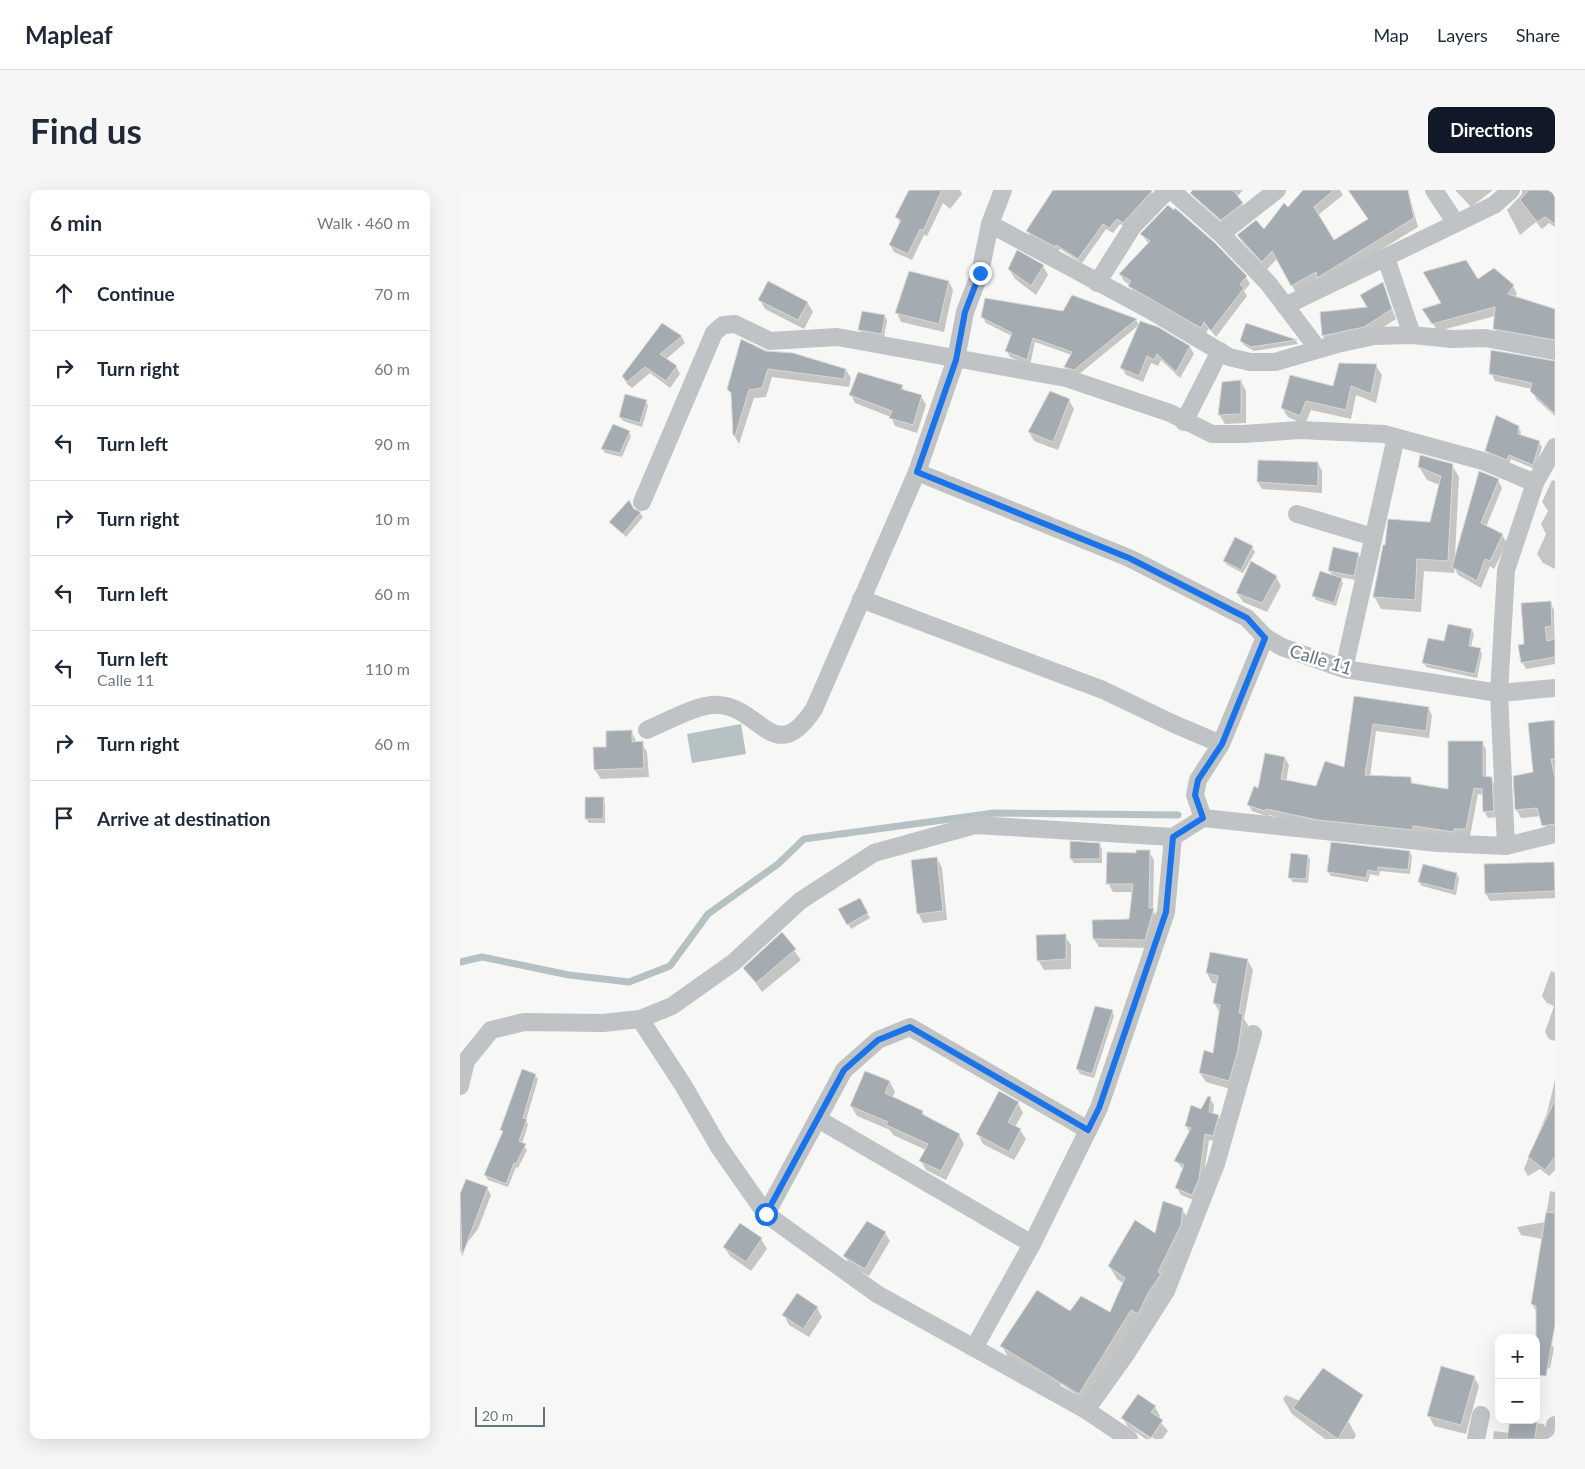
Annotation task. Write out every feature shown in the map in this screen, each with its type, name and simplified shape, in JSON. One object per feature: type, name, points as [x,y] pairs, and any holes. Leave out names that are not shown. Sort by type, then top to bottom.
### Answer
[{"type":"street","points":[[647,730],[700,708],[718,705],[737,709],[769,732],[779,736],[788,735],[807,719],[814,709],[917,472],[956,360],[965,312],[980,273],[990,224],[1003,190]]},
{"type":"street","points":[[1097,283],[1133,226],[1169,190],[1221,234],[1268,283],[1318,349]]},
{"type":"street","points":[[1221,234],[1277,190]]},
{"type":"street","points":[[1434,190],[1456,222]]},
{"type":"street","points":[[1285,306],[1494,205],[1511,190]]},
{"type":"street","points":[[990,224],[1150,310],[1229,357],[1250,362],[1275,362],[1318,349],[1374,336],[1412,335],[1452,339],[1485,338],[1555,351]]},
{"type":"street","points":[[1386,258],[1412,335]]},
{"type":"street","points":[[642,502],[714,333],[723,325],[735,324],[770,340],[826,336],[1066,378],[1170,413],[1184,422],[1212,434],[1300,430],[1384,434],[1483,461],[1535,483]]},
{"type":"street","points":[[1184,422],[1220,351]]},
{"type":"street","points":[[1344,669],[1396,437]]},
{"type":"street","points":[[1506,846],[1499,693],[1506,570],[1535,483],[1555,447]]},
{"type":"street","name":"Calle 11","points":[[917,472],[1129,558],[1247,618],[1265,638],[1282,648],[1344,669],[1499,693],[1555,688]]},
{"type":"street","points":[[1296,514],[1373,538]]},
{"type":"street","points":[[861,599],[1103,690],[1174,724],[1222,744]]},
{"type":"street","points":[[1203,818],[1195,795],[1198,780],[1222,744],[1265,638]]},
{"type":"street","points":[[460,1086],[466,1061],[490,1030],[524,1022],[602,1023],[640,1019],[672,1006],[734,962],[800,901],[874,853],[975,826],[1173,837],[1203,818],[1438,843],[1506,846],[1555,834]]},
{"type":"street","points":[[974,1348],[1032,1244],[1099,1108],[1166,912],[1173,837]]},
{"type":"street","points":[[640,1019],[683,1085],[719,1148],[766,1214],[877,1294],[1086,1410],[1129,1439]]},
{"type":"street","points":[[766,1214],[844,1070],[878,1040],[910,1027],[1088,1130]]},
{"type":"street","points":[[1086,1410],[1126,1354],[1166,1291],[1216,1164],[1253,1034]]},
{"type":"street","points":[[818,1119],[1032,1244]]},
{"type":"street","points":[[1476,1439],[1480,1415]]},
{"type":"street","points":[[1553,1439],[1555,1425]]},
{"type":"shaded area","points":[[741,724],[746,754],[692,763],[687,734]]},
{"type":"building","points":[[909,190],[942,190],[923,231],[920,229],[908,254],[889,245],[901,220],[895,217]]},
{"type":"building","points":[[1053,190],[1152,191],[1123,223],[1117,219],[1109,228],[1103,224],[1078,259],[1056,245],[1055,247],[1026,231]]},
{"type":"building","points":[[1193,190],[1233,190],[1243,203],[1221,220],[1190,193]]},
{"type":"building","points":[[1303,190],[1334,190],[1314,207],[1334,240],[1368,219],[1348,190],[1408,190],[1414,218],[1317,278],[1316,272],[1291,286],[1272,251],[1262,262],[1237,235],[1256,220],[1264,229],[1284,203],[1288,207]]},
{"type":"building","points":[[1529,190],[1555,190],[1555,224],[1545,217],[1537,222],[1520,200]]},
{"type":"building","points":[[1168,205],[1174,210],[1175,208],[1214,242],[1247,276],[1240,284],[1244,288],[1211,331],[1204,322],[1201,328],[1128,286],[1131,281],[1119,274],[1150,241],[1140,234]]},
{"type":"building","points":[[1017,250],[1044,265],[1031,286],[1008,269]]},
{"type":"building","points":[[1466,260],[1478,279],[1494,268],[1514,285],[1508,294],[1555,309],[1555,340],[1493,329],[1495,307],[1432,324],[1422,309],[1441,303],[1423,272]]},
{"type":"building","points":[[909,271],[949,281],[939,324],[895,313]]},
{"type":"building","points":[[768,281],[808,302],[798,320],[758,300]]},
{"type":"building","points":[[1383,282],[1392,309],[1364,327],[1322,336],[1320,312],[1367,307],[1360,295]]},
{"type":"building","points":[[1072,295],[1137,319],[1074,370],[1064,367],[1072,352],[1033,338],[1027,360],[1005,351],[1012,333],[981,317],[985,298],[1063,311]]},
{"type":"building","points":[[862,311],[885,315],[882,334],[858,330]]},
{"type":"building","points":[[1140,321],[1158,327],[1190,346],[1176,372],[1157,354],[1154,360],[1147,356],[1139,376],[1120,368]]},
{"type":"building","points":[[662,323],[682,336],[660,354],[677,366],[666,381],[645,367],[627,382],[622,376]]},
{"type":"building","points":[[1246,323],[1297,340],[1251,347],[1240,341]]},
{"type":"building","points":[[741,339],[766,351],[793,353],[846,369],[844,379],[768,369],[762,388],[749,390],[735,436],[733,435],[731,393],[727,389]]},
{"type":"building","points":[[1491,350],[1555,361],[1555,414],[1530,391],[1532,383],[1489,374]]},
{"type":"building","points":[[1339,363],[1377,364],[1371,394],[1351,386],[1346,410],[1306,401],[1300,416],[1281,408],[1290,375],[1333,386]]},
{"type":"building","points":[[858,372],[903,385],[901,389],[922,395],[913,425],[889,418],[892,411],[849,395]]},
{"type":"building","points":[[1241,380],[1241,414],[1218,415],[1222,382]]},
{"type":"building","points":[[1050,391],[1070,399],[1053,442],[1028,432]]},
{"type":"building","points":[[625,394],[647,400],[640,423],[619,417]]},
{"type":"building","points":[[1496,415],[1519,426],[1518,434],[1540,441],[1533,465],[1509,455],[1507,460],[1485,451]]},
{"type":"building","points":[[613,424],[630,431],[620,453],[601,449]]},
{"type":"building","points":[[1420,455],[1453,464],[1448,561],[1417,559],[1415,600],[1373,597],[1383,545],[1385,545],[1388,519],[1430,522],[1441,476],[1418,467]]},
{"type":"building","points":[[1258,460],[1318,462],[1318,486],[1257,482]]},
{"type":"building","points":[[1479,471],[1499,479],[1481,523],[1503,534],[1490,561],[1485,559],[1477,581],[1452,567]]},
{"type":"building","points":[[629,500],[634,509],[641,512],[623,534],[609,522]]},
{"type":"building","points":[[1235,537],[1253,546],[1241,570],[1223,561]]},
{"type":"building","points":[[1333,547],[1359,553],[1354,576],[1328,571]]},
{"type":"building","points":[[1251,561],[1277,576],[1262,603],[1236,593]]},
{"type":"building","points":[[1320,571],[1342,578],[1334,603],[1312,596]]},
{"type":"building","points":[[1551,601],[1552,626],[1545,627],[1547,641],[1555,639],[1555,657],[1521,663],[1518,645],[1524,644],[1521,603]]},
{"type":"building","points":[[1448,624],[1472,629],[1469,646],[1481,648],[1475,674],[1422,663],[1428,638],[1444,641]]},
{"type":"building","points":[[1354,696],[1429,707],[1426,731],[1373,724],[1365,775],[1411,777],[1411,783],[1448,789],[1448,741],[1483,741],[1483,776],[1492,777],[1494,811],[1483,812],[1482,789],[1474,788],[1466,829],[1454,829],[1454,832],[1413,826],[1413,830],[1318,820],[1266,809],[1265,811],[1247,805],[1254,786],[1258,788],[1265,753],[1285,757],[1281,779],[1316,786],[1325,761],[1344,767]]},
{"type":"building","points":[[1554,720],[1555,759],[1551,759],[1555,778],[1555,824],[1542,826],[1537,808],[1515,810],[1513,776],[1533,772],[1528,723]]},
{"type":"building","points":[[632,730],[632,742],[643,741],[644,768],[594,770],[593,747],[606,747],[606,731]]},
{"type":"building","points":[[585,797],[604,797],[603,819],[585,819]]},
{"type":"building","points":[[1070,841],[1100,843],[1100,859],[1070,859]]},
{"type":"building","points":[[1331,842],[1410,851],[1408,870],[1378,867],[1377,872],[1368,870],[1366,878],[1327,872]]},
{"type":"building","points":[[1136,850],[1150,850],[1149,908],[1154,908],[1145,940],[1093,939],[1092,920],[1129,919],[1133,884],[1106,884],[1107,852],[1136,853]]},
{"type":"building","points":[[1291,853],[1308,855],[1306,879],[1288,878]]},
{"type":"building","points":[[937,857],[943,911],[917,914],[911,860]]},
{"type":"building","points":[[1554,862],[1555,891],[1485,894],[1484,864]]},
{"type":"building","points":[[1423,864],[1457,873],[1454,891],[1418,882]]},
{"type":"building","points":[[860,898],[868,913],[847,925],[838,909]]},
{"type":"building","points":[[782,932],[796,949],[756,983],[743,968]]},
{"type":"building","points":[[1066,934],[1066,959],[1037,961],[1036,935]]},
{"type":"building","points":[[1210,952],[1248,959],[1239,1013],[1243,1014],[1238,1050],[1229,1081],[1199,1073],[1204,1050],[1213,1053],[1220,1005],[1213,1003],[1218,976],[1206,973]]},
{"type":"building","points":[[1095,1006],[1113,1010],[1092,1074],[1076,1069]]},
{"type":"building","points":[[522,1069],[536,1074],[523,1118],[527,1119],[519,1141],[526,1144],[516,1164],[514,1163],[506,1184],[484,1175],[503,1131],[500,1130]]},
{"type":"building","points":[[865,1071],[890,1081],[885,1093],[923,1111],[922,1114],[960,1134],[941,1171],[919,1161],[928,1144],[886,1125],[888,1122],[850,1106]]},
{"type":"building","points":[[999,1091],[1019,1102],[1008,1122],[1021,1129],[1009,1152],[976,1134]]},
{"type":"building","points":[[1208,1096],[1211,1097],[1209,1112],[1219,1115],[1213,1136],[1205,1134],[1199,1179],[1192,1195],[1175,1188],[1184,1165],[1174,1161],[1191,1128],[1185,1126],[1191,1105],[1201,1109]]},
{"type":"building","points":[[1555,1100],[1555,1157],[1545,1170],[1528,1157]]},
{"type":"building","points":[[466,1179],[488,1187],[462,1256],[460,1194]]},
{"type":"building","points":[[1163,1201],[1183,1208],[1181,1225],[1158,1272],[1161,1274],[1148,1293],[1138,1314],[1131,1310],[1079,1394],[1000,1346],[1037,1290],[1070,1311],[1081,1296],[1110,1312],[1125,1278],[1108,1266],[1135,1220],[1155,1233]]},
{"type":"building","points":[[1546,1212],[1555,1213],[1555,1325],[1546,1376],[1540,1375],[1540,1334],[1536,1334],[1536,1306],[1531,1304]]},
{"type":"building","points":[[867,1221],[886,1232],[865,1269],[843,1256]]},
{"type":"building","points":[[740,1223],[762,1238],[746,1262],[723,1247]]},
{"type":"building","points":[[797,1293],[818,1307],[803,1329],[782,1315]]},
{"type":"building","points":[[1441,1366],[1475,1376],[1461,1425],[1427,1416]]},
{"type":"building","points":[[1323,1368],[1363,1395],[1338,1439],[1293,1408]]},
{"type":"building","points":[[1138,1394],[1156,1406],[1151,1412],[1163,1420],[1151,1438],[1121,1418]]},
{"type":"building","points":[[1509,1424],[1537,1424],[1535,1439],[1507,1439]]},
{"type":"waterway","points":[[460,962],[482,957],[569,975],[629,982],[670,966],[708,914],[778,864],[804,839],[994,813],[1178,815]]},
{"type":"route","points":[[766,1214],[844,1070],[878,1040],[910,1027],[1088,1130],[1099,1108],[1166,912],[1173,837],[1203,818],[1195,795],[1198,780],[1222,744],[1265,638],[1247,618],[1129,558],[917,472],[956,360],[965,312],[980,273]]}]
